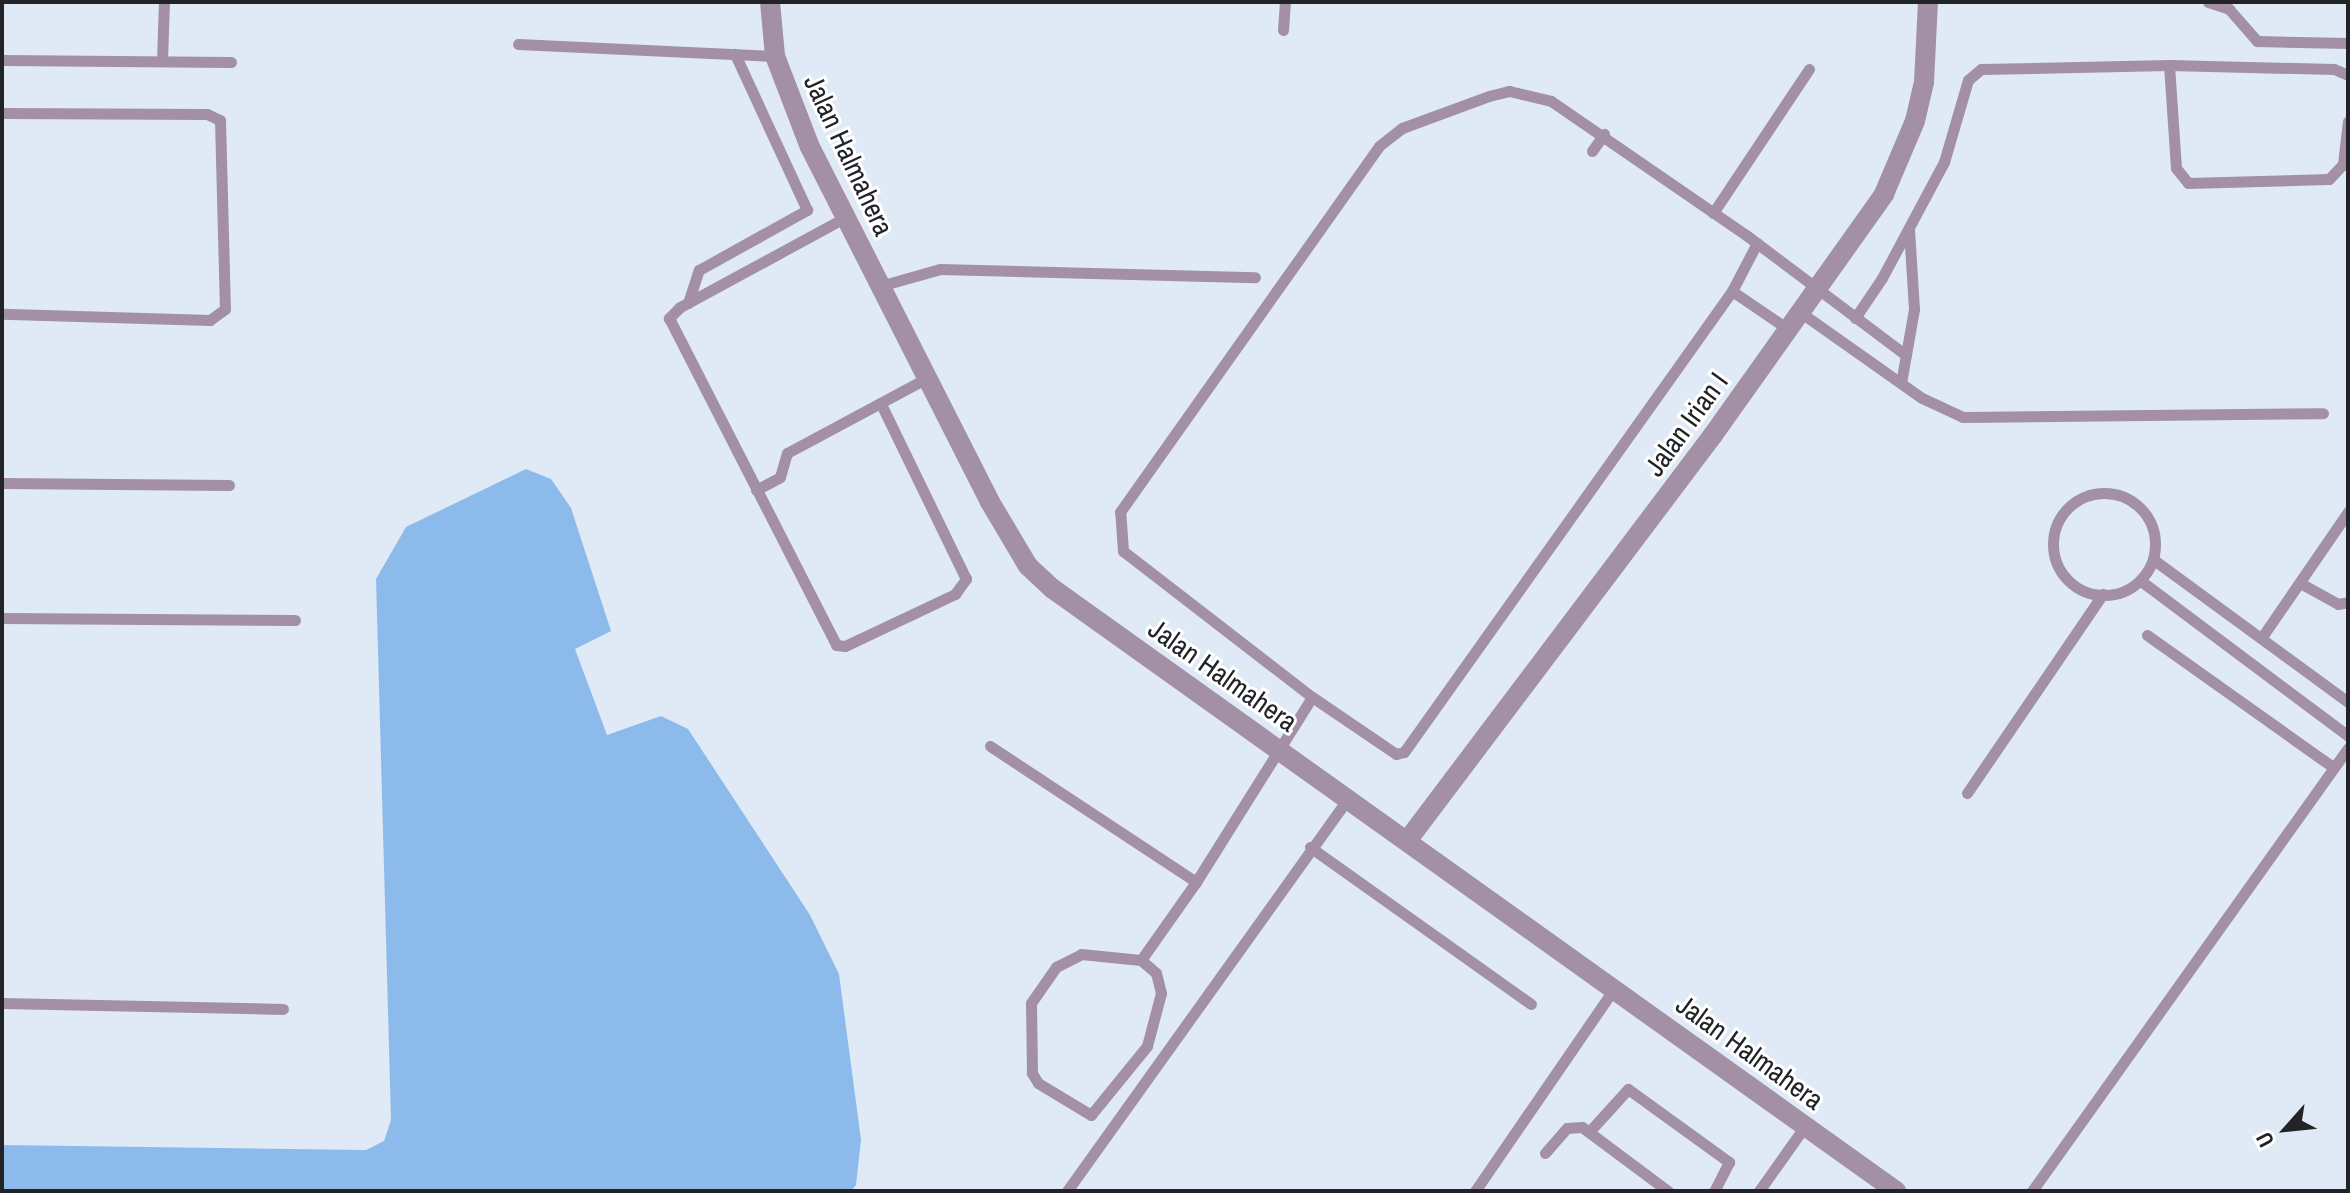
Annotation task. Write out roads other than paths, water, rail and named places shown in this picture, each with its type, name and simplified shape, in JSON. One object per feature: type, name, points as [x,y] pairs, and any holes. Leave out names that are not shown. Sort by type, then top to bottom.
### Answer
[{"type":"street","name":"Jalan Halmahera","points":[[770,2],[775,56],[788,97],[927,378],[1028,566],[1053,589],[1896,1191]]},
{"type":"street","name":"Jalan Irian I","points":[[1407,841],[1615,569],[1884,194],[1910,133],[1924,83],[1928,2]]},
{"type":"lane","points":[[162,61],[164,2]]},
{"type":"lane","points":[[1283,30],[1285,2]]},
{"type":"lane","points":[[2208,2],[2229,9],[2257,41],[2348,43]]},
{"type":"lane","points":[[518,44],[775,56]]},
{"type":"lane","points":[[688,303],[699,270],[807,210],[735,54]]},
{"type":"lane","points":[[2,60],[231,62]]},
{"type":"lane","points":[[1855,318],[1944,162],[1974,73],[1992,66],[2169,65],[2334,69],[2348,75]]},
{"type":"lane","points":[[2169,65],[2176,168],[2188,183],[2329,179],[2343,164],[2348,121]]},
{"type":"lane","points":[[1713,213],[1809,69]]},
{"type":"lane","points":[[1757,243],[1732,291],[1413,744],[1396,754],[1312,697],[1137,566],[1123,551],[1120,512],[1390,134],[1509,91],[1551,101],[1604,134],[1757,243],[1906,355]]},
{"type":"lane","points":[[2,113],[207,114],[220,120],[225,279],[225,309],[210,320],[2,314]]},
{"type":"lane","points":[[1592,151],[1604,134]]},
{"type":"lane","points":[[846,217],[673,311],[670,324],[836,645],[845,646],[964,587],[965,571],[882,406]]},
{"type":"lane","points":[[1901,383],[1915,278],[1909,227]]},
{"type":"lane","points":[[880,286],[940,269],[1255,277]]},
{"type":"lane","points":[[1732,291],[1794,320],[1945,412],[1963,417],[2323,413]]},
{"type":"lane","points":[[756,490],[780,477],[787,453],[882,406],[927,378]]},
{"type":"lane","points":[[2,483],[229,485]]},
{"type":"lane","points":[[2102,491],[2126,496],[2145,512],[2156,535],[2154,560],[2141,581],[2120,594],[2103,594],[2072,584],[2057,565],[2053,540],[2060,516],[2078,499],[2102,491]]},
{"type":"lane","points":[[2262,637],[2348,512]]},
{"type":"lane","points":[[2154,560],[2348,702]]},
{"type":"lane","points":[[2141,581],[2348,736]]},
{"type":"lane","points":[[2300,583],[2338,604],[2348,602]]},
{"type":"lane","points":[[1967,793],[2103,594]]},
{"type":"lane","points":[[2,618],[295,620]]},
{"type":"lane","points":[[2147,635],[2333,767]]},
{"type":"lane","points":[[1141,960],[1196,882],[1312,697]]},
{"type":"lane","points":[[990,746],[1196,882]]},
{"type":"lane","points":[[2032,1191],[2348,748]]},
{"type":"lane","points":[[1067,1191],[1310,847],[1348,798]]},
{"type":"lane","points":[[1310,847],[1531,1004]]},
{"type":"lane","points":[[1069,957],[1141,960],[1159,982],[1153,1035],[1099,1110],[1084,1115],[1034,1079],[1031,1003],[1069,957]]},
{"type":"lane","points":[[1475,1191],[1614,989]]},
{"type":"lane","points":[[2,1003],[283,1009]]},
{"type":"lane","points":[[1589,1132],[1628,1089],[1725,1157],[1730,1166],[1714,1191]]},
{"type":"lane","points":[[1545,1153],[1574,1125],[1589,1132],[1668,1191]]},
{"type":"lane","points":[[1759,1191],[1805,1126]]},
{"type":"water","points":[[526,469],[551,479],[571,508],[611,631],[575,649],[607,735],[661,716],[688,729],[810,915],[839,974],[861,1140],[856,1185],[851,1191],[2,1191],[2,1145],[366,1150],[384,1141],[391,1120],[376,579],[406,527]]}]
